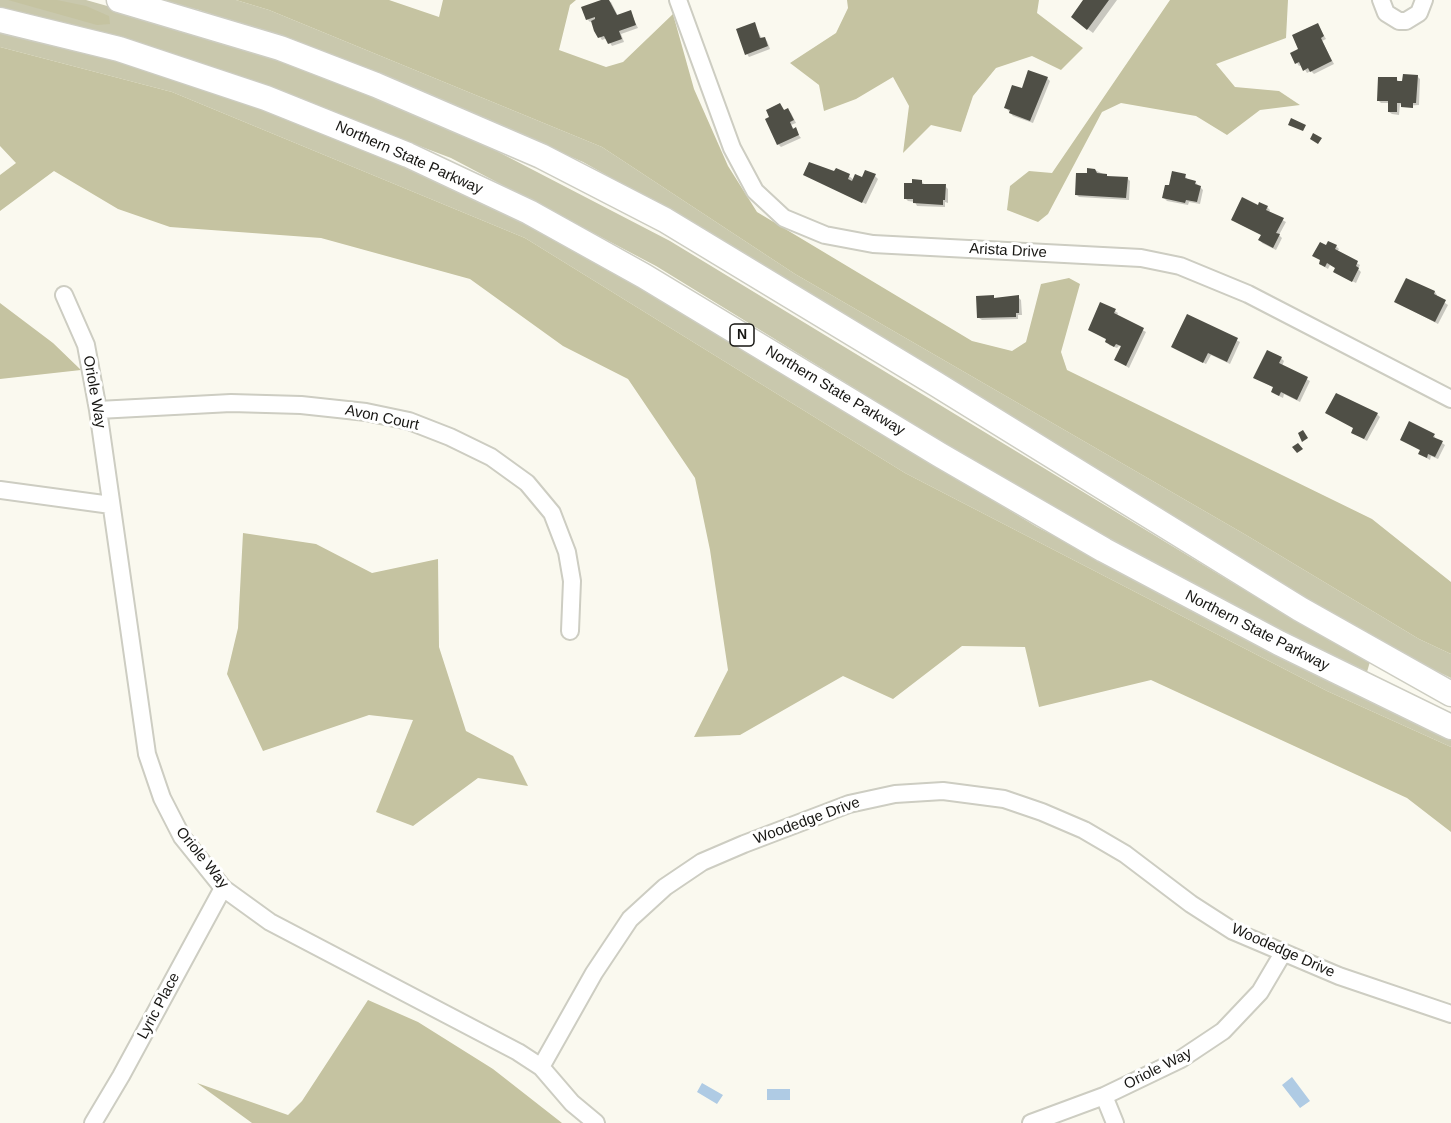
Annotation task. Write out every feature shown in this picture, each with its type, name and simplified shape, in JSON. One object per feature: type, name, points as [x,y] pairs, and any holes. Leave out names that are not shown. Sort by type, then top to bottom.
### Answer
[{"type":"highway","points":[[119,0],[280,48],[376,85],[541,156],[655,215],[936,384],[1300,609],[1451,694]]},
{"type":"highway","name":"Northern State Parkway","points":[[0,20],[119,49],[266,98],[408,155],[528,212],[644,276],[940,455],[1104,550],[1279,643],[1451,727]]},
{"type":"street","name":"Arista Drive","points":[[678,0],[732,148],[755,192],[784,218],[825,235],[873,244],[1141,258],[1180,266],[1248,294],[1451,399]]},
{"type":"street","points":[[1382,0],[1386,13],[1392,18],[1406,21],[1419,14],[1424,0]]},
{"type":"street","name":"Oriole Way","points":[[64,295],[86,345],[98,410],[147,754],[162,798],[182,837],[223,888],[270,922],[518,1052],[541,1067],[572,1102],[596,1123]]},
{"type":"street","name":"Avon Court","points":[[98,410],[231,403],[301,405],[366,412],[409,421],[450,437],[491,457],[527,483],[552,513],[567,552],[572,581],[570,631]]},
{"type":"street","points":[[0,490],[111,505]]},
{"type":"street","name":"Woodedge Drive","points":[[541,1067],[594,973],[630,919],[665,887],[702,862],[849,804],[895,794],[943,791],[1004,799],[1084,830],[1125,854],[1191,904],[1233,931],[1339,976],[1451,1014]]},
{"type":"street","name":"Lyric Place","points":[[93,1123],[223,888]]},
{"type":"street","name":"Oriole Way","points":[[1030,1123],[1104,1096],[1181,1059],[1223,1030],[1260,992],[1283,953]]},
{"type":"street","points":[[1104,1096],[1115,1123]]},
{"type":"green space","points":[[0,0],[86,0],[235,42],[458,131],[670,241],[1238,586],[1371,658],[1367,672],[1230,608],[1025,493],[656,266],[451,158],[227,73],[0,10]]},
{"type":"green space","points":[[159,0],[236,0],[269,10],[602,147],[795,274],[1246,535],[1419,639],[1451,654],[1451,678],[1387,647],[1170,520],[692,223],[583,162],[335,56],[199,10]]},
{"type":"green space","points":[[0,30],[148,68],[272,111],[438,179],[570,245],[1037,527],[1338,681],[1451,735],[1451,747],[1327,691],[905,473],[525,238],[172,92],[0,47]]},
{"type":"shaded area","points":[[8,0],[57,0],[86,6],[109,16],[110,24],[97,25]]},
{"type":"shaded area","points":[[236,0],[389,0],[439,17],[443,0],[576,0],[570,5],[559,50],[606,67],[623,62],[673,14],[694,89],[728,166],[757,212],[972,341],[1012,351],[1026,342],[1041,284],[1069,278],[1080,284],[1061,352],[1067,370],[1372,519],[1451,582],[1451,654],[1419,639],[1246,535],[795,274],[602,147],[269,10]]},
{"type":"shaded area","points":[[847,0],[1039,0],[1037,13],[1083,48],[1061,70],[1032,56],[996,68],[973,96],[961,132],[931,125],[903,153],[909,106],[893,77],[856,99],[824,111],[819,85],[790,63],[836,33],[848,8]]},
{"type":"shaded area","points":[[1170,0],[1288,0],[1286,38],[1216,64],[1235,87],[1279,91],[1300,105],[1260,110],[1227,135],[1196,116],[1121,103],[1102,112],[1048,214],[1038,222],[1007,210],[1010,186],[1029,171],[1052,173]]},
{"type":"shaded area","points":[[0,47],[172,92],[525,238],[905,473],[1327,691],[1451,747],[1451,832],[1407,798],[1151,680],[1039,707],[1025,647],[962,646],[893,699],[843,676],[740,735],[694,737],[728,670],[710,550],[695,478],[628,379],[563,346],[470,279],[321,238],[170,227],[118,209],[54,171],[0,211],[0,175],[16,163],[0,146]]},
{"type":"shaded area","points":[[0,303],[53,343],[81,370],[0,379]]},
{"type":"shaded area","points":[[243,533],[316,544],[372,573],[438,559],[439,647],[466,731],[513,756],[528,786],[478,778],[413,826],[376,812],[413,720],[369,715],[263,751],[227,674],[238,628]]},
{"type":"shaded area","points":[[368,1000],[418,1022],[493,1069],[562,1123],[252,1123],[197,1083],[288,1115],[302,1101]]},
{"type":"water","points":[[1292,1077],[1310,1101],[1300,1108],[1282,1085]]},
{"type":"water","points":[[702,1083],[723,1095],[717,1104],[697,1092]]},
{"type":"water","points":[[767,1089],[790,1089],[790,1100],[767,1100]]},
{"type":"building","points":[[601,0],[609,0],[617,15],[631,10],[636,25],[619,31],[622,39],[608,44],[604,36],[598,38],[594,31],[591,21],[595,17],[586,20],[581,7]]},
{"type":"building","points":[[1083,0],[1109,0],[1087,30],[1071,17]]},
{"type":"building","points":[[755,22],[760,38],[765,37],[768,46],[745,55],[736,29]]},
{"type":"building","points":[[1318,23],[1324,36],[1321,38],[1332,61],[1310,72],[1308,68],[1303,71],[1299,62],[1295,64],[1290,53],[1298,49],[1292,35]]},
{"type":"building","points":[[1028,70],[1048,77],[1030,121],[1009,113],[1010,110],[1004,108],[1012,85],[1022,88]]},
{"type":"building","points":[[1403,74],[1418,75],[1416,103],[1413,103],[1413,108],[1401,107],[1401,103],[1397,103],[1397,112],[1388,112],[1388,101],[1377,101],[1378,77],[1397,77],[1397,81],[1402,81]]},
{"type":"building","points":[[780,103],[784,110],[788,108],[794,120],[790,122],[793,129],[796,127],[799,135],[777,145],[765,119],[769,117],[766,110]]},
{"type":"building","points":[[1291,118],[1306,125],[1303,131],[1288,125]]},
{"type":"building","points":[[1313,133],[1322,138],[1318,144],[1310,139]]},
{"type":"building","points":[[809,162],[834,171],[836,168],[850,174],[848,179],[852,181],[855,174],[862,177],[865,170],[876,174],[862,203],[803,175]]},
{"type":"building","points":[[1087,168],[1095,169],[1097,173],[1107,174],[1107,176],[1128,177],[1126,198],[1075,195],[1076,173],[1087,173]]},
{"type":"building","points":[[1172,171],[1186,174],[1185,178],[1196,181],[1195,184],[1201,186],[1197,202],[1186,200],[1185,203],[1162,198],[1165,185],[1169,185]]},
{"type":"building","points":[[912,179],[922,180],[922,184],[946,184],[943,205],[913,203],[913,199],[904,199],[904,183],[912,183]]},
{"type":"building","points":[[1242,197],[1258,205],[1259,202],[1268,206],[1266,210],[1284,218],[1276,233],[1280,234],[1273,248],[1258,240],[1261,235],[1231,220]]},
{"type":"building","points":[[1328,241],[1337,245],[1335,249],[1358,261],[1356,266],[1359,268],[1352,282],[1333,272],[1335,268],[1327,263],[1325,267],[1319,264],[1320,260],[1312,256],[1320,242],[1326,245]]},
{"type":"building","points":[[1406,278],[1435,291],[1434,294],[1446,300],[1435,322],[1394,302]]},
{"type":"building","points":[[994,295],[994,298],[1019,295],[1019,313],[1016,313],[1016,317],[977,318],[976,296]]},
{"type":"building","points":[[1100,302],[1116,309],[1114,313],[1144,328],[1126,366],[1114,360],[1121,346],[1116,344],[1114,347],[1105,342],[1106,339],[1088,330]]},
{"type":"building","points":[[1187,314],[1238,338],[1227,362],[1208,353],[1203,363],[1171,347]]},
{"type":"building","points":[[1267,350],[1282,357],[1279,363],[1308,377],[1297,400],[1281,392],[1279,396],[1271,392],[1273,387],[1253,378]]},
{"type":"building","points":[[1336,393],[1378,413],[1364,439],[1351,433],[1353,428],[1325,413]]},
{"type":"building","points":[[1409,421],[1435,434],[1433,437],[1443,441],[1435,457],[1428,454],[1427,458],[1418,454],[1420,450],[1400,440]]},
{"type":"building","points":[[1303,430],[1308,438],[1302,442],[1298,433]]},
{"type":"building","points":[[1298,443],[1303,449],[1297,453],[1292,447]]}]
